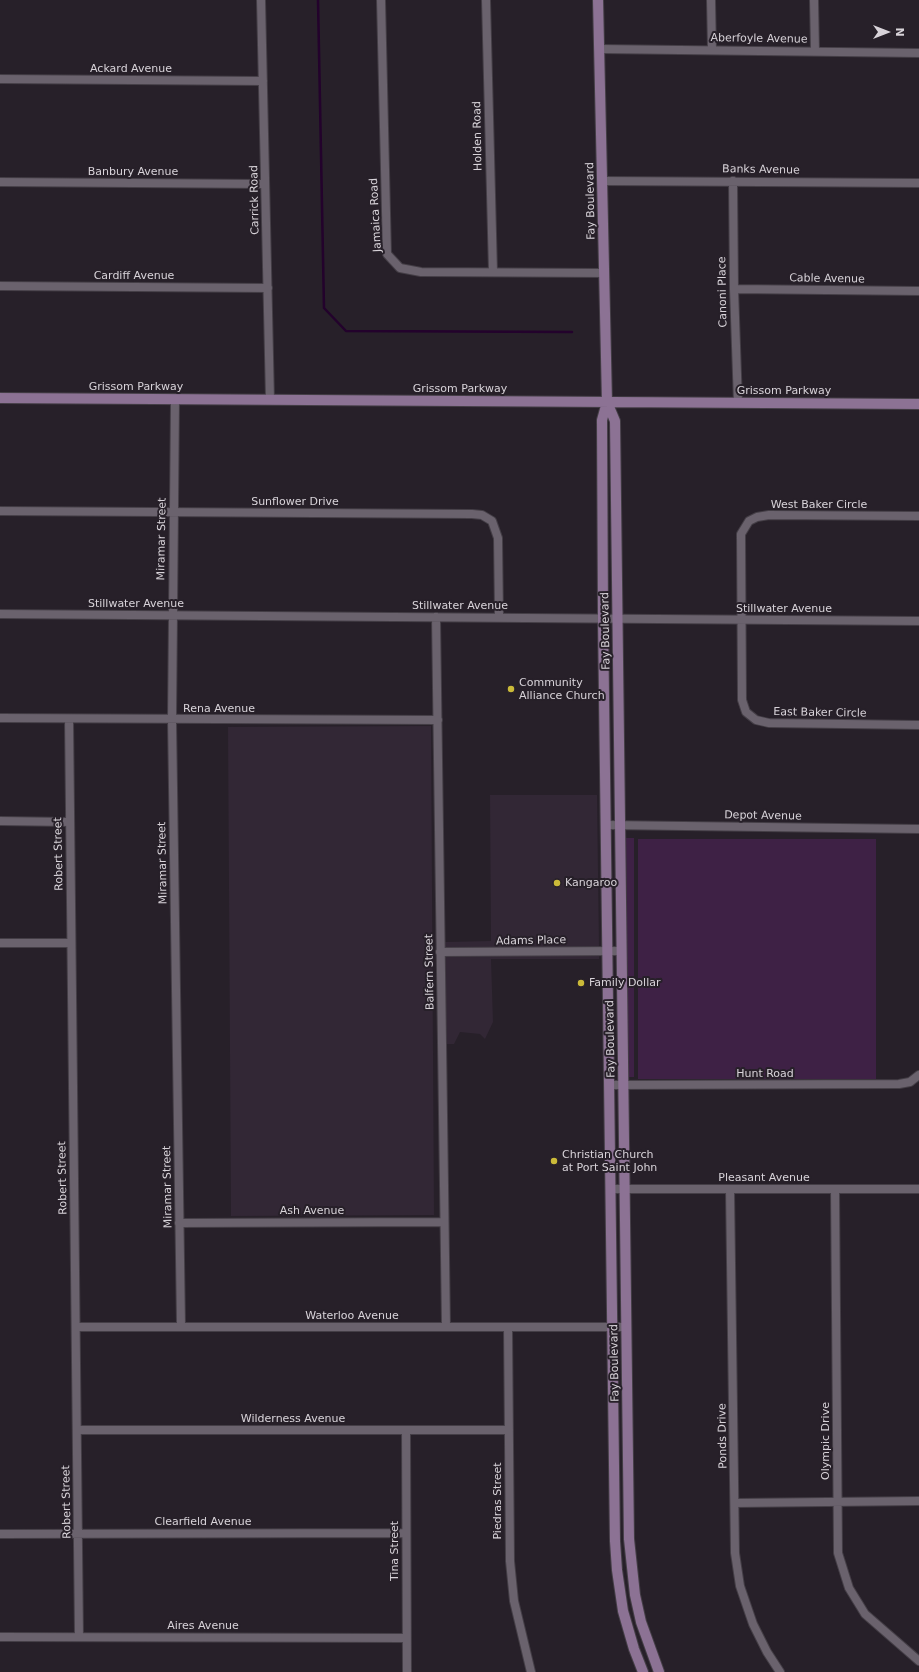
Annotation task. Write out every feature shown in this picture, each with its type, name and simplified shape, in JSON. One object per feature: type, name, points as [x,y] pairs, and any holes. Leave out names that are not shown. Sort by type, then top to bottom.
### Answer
[{"type":"main road","name":"Fay Boulevard","points":[[598,0],[607,402],[602,420],[603,619],[614,1506],[617,1570],[623,1610],[634,1649],[643,1672]]},
{"type":"main road","name":"Grissom Parkway","points":[[0,398],[919,404]]},
{"type":"main road","name":"Fay Boulevard","points":[[607,402],[614,421],[618,618],[629,1539],[635,1595],[649,1649],[659,1672]]},
{"type":"street","name":"Carrick Road","points":[[261,0],[270,400]]},
{"type":"street","name":"Jamaica Road","points":[[381,0],[387,254],[400,268],[420,272],[605,273]]},
{"type":"street","name":"Holden Road","points":[[486,0],[492,272]]},
{"type":"street","points":[[711,0],[712,50]]},
{"type":"street","points":[[814,0],[815,51]]},
{"type":"street","name":"Aberfoyle Avenue","points":[[600,49],[919,53]]},
{"type":"street","name":"Ackard Avenue","points":[[0,79],[263,80]]},
{"type":"street","name":"Banks Avenue","points":[[603,181],[919,183]]},
{"type":"street","name":"Canoni Place","points":[[733,181],[734,288],[738,403]]},
{"type":"street","name":"Banbury Avenue","points":[[0,182],[265,184]]},
{"type":"street","name":"Cardiff Avenue","points":[[0,286],[268,288]]},
{"type":"street","name":"Cable Avenue","points":[[734,288],[919,291]]},
{"type":"street","name":"Miramar Street","points":[[175,400],[172,720],[181,1326]]},
{"type":"street","name":"Sunflower Drive","points":[[0,511],[482,515],[492,521],[498,538],[499,617]]},
{"type":"street","name":"West Baker Circle","points":[[742,620],[741,534],[749,521],[757,517],[769,515],[919,516]]},
{"type":"street","name":"Stillwater Avenue","points":[[0,614],[919,621]]},
{"type":"street","name":"Balfern Street","points":[[436,617],[446,1327]]},
{"type":"street","name":"East Baker Circle","points":[[742,620],[742,700],[746,712],[756,720],[769,723],[919,725]]},
{"type":"street","name":"Rena Avenue","points":[[0,718],[172,720],[438,720]]},
{"type":"street","name":"Robert Street","points":[[69,719],[79,1637]]},
{"type":"street","points":[[0,821],[69,822]]},
{"type":"street","name":"Depot Avenue","points":[[606,825],[919,829]]},
{"type":"street","points":[[0,943],[71,943]]},
{"type":"street","name":"Adams Place","points":[[440,952],[622,951]]},
{"type":"street","name":"Hunt Road","points":[[609,1085],[899,1084],[910,1082],[919,1075]]},
{"type":"street","name":"Pleasant Avenue","points":[[610,1189],[919,1189]]},
{"type":"street","name":"Olympic Drive","points":[[835,1189],[838,1553],[849,1588],[865,1614],[919,1661]]},
{"type":"street","name":"Ponds Drive","points":[[730,1190],[735,1553],[740,1586],[753,1624],[767,1652],[780,1672]]},
{"type":"street","name":"Ash Avenue","points":[[179,1222],[444,1222]]},
{"type":"street","name":"Waterloo Avenue","points":[[76,1327],[627,1327]]},
{"type":"street","name":"Piedras Street","points":[[508,1327],[510,1561],[514,1601],[531,1672]]},
{"type":"street","name":"Wilderness Avenue","points":[[77,1430],[509,1430]]},
{"type":"street","name":"Tina Street","points":[[406,1430],[405,1534],[407,1672]]},
{"type":"street","points":[[735,1503],[919,1501]]},
{"type":"street","points":[[614,1506],[629,1505]]},
{"type":"street","name":"Clearfield Avenue","points":[[0,1534],[405,1534]]},
{"type":"street","name":"Aires Avenue","points":[[0,1637],[406,1638]]},
{"type":"shaded area","points":[[431,726],[434,1215],[231,1216],[228,727]]},
{"type":"shaded area","points":[[490,795],[597,795],[599,947],[445,949],[445,942],[491,941]]},
{"type":"shaded area","points":[[626,838],[634,838],[634,1077],[628,1077]]},
{"type":"shaded area","points":[[638,839],[876,839],[876,1079],[638,1079]]},
{"type":"shaded area","points":[[599,955],[599,959],[491,959],[493,1022],[485,1039],[480,1034],[460,1032],[454,1044],[446,1044],[445,956]]},
{"type":"waterway","points":[[318,0],[324,308],[346,331],[572,332]]},
{"type":"place","name":"Community Alliance Church","points":[[511,689]]},
{"type":"place","name":"Kangaroo","points":[[557,883]]},
{"type":"place","name":"Family Dollar","points":[[581,983]]},
{"type":"place","name":"Christian Church at Port Saint John","points":[[554,1161]]}]
